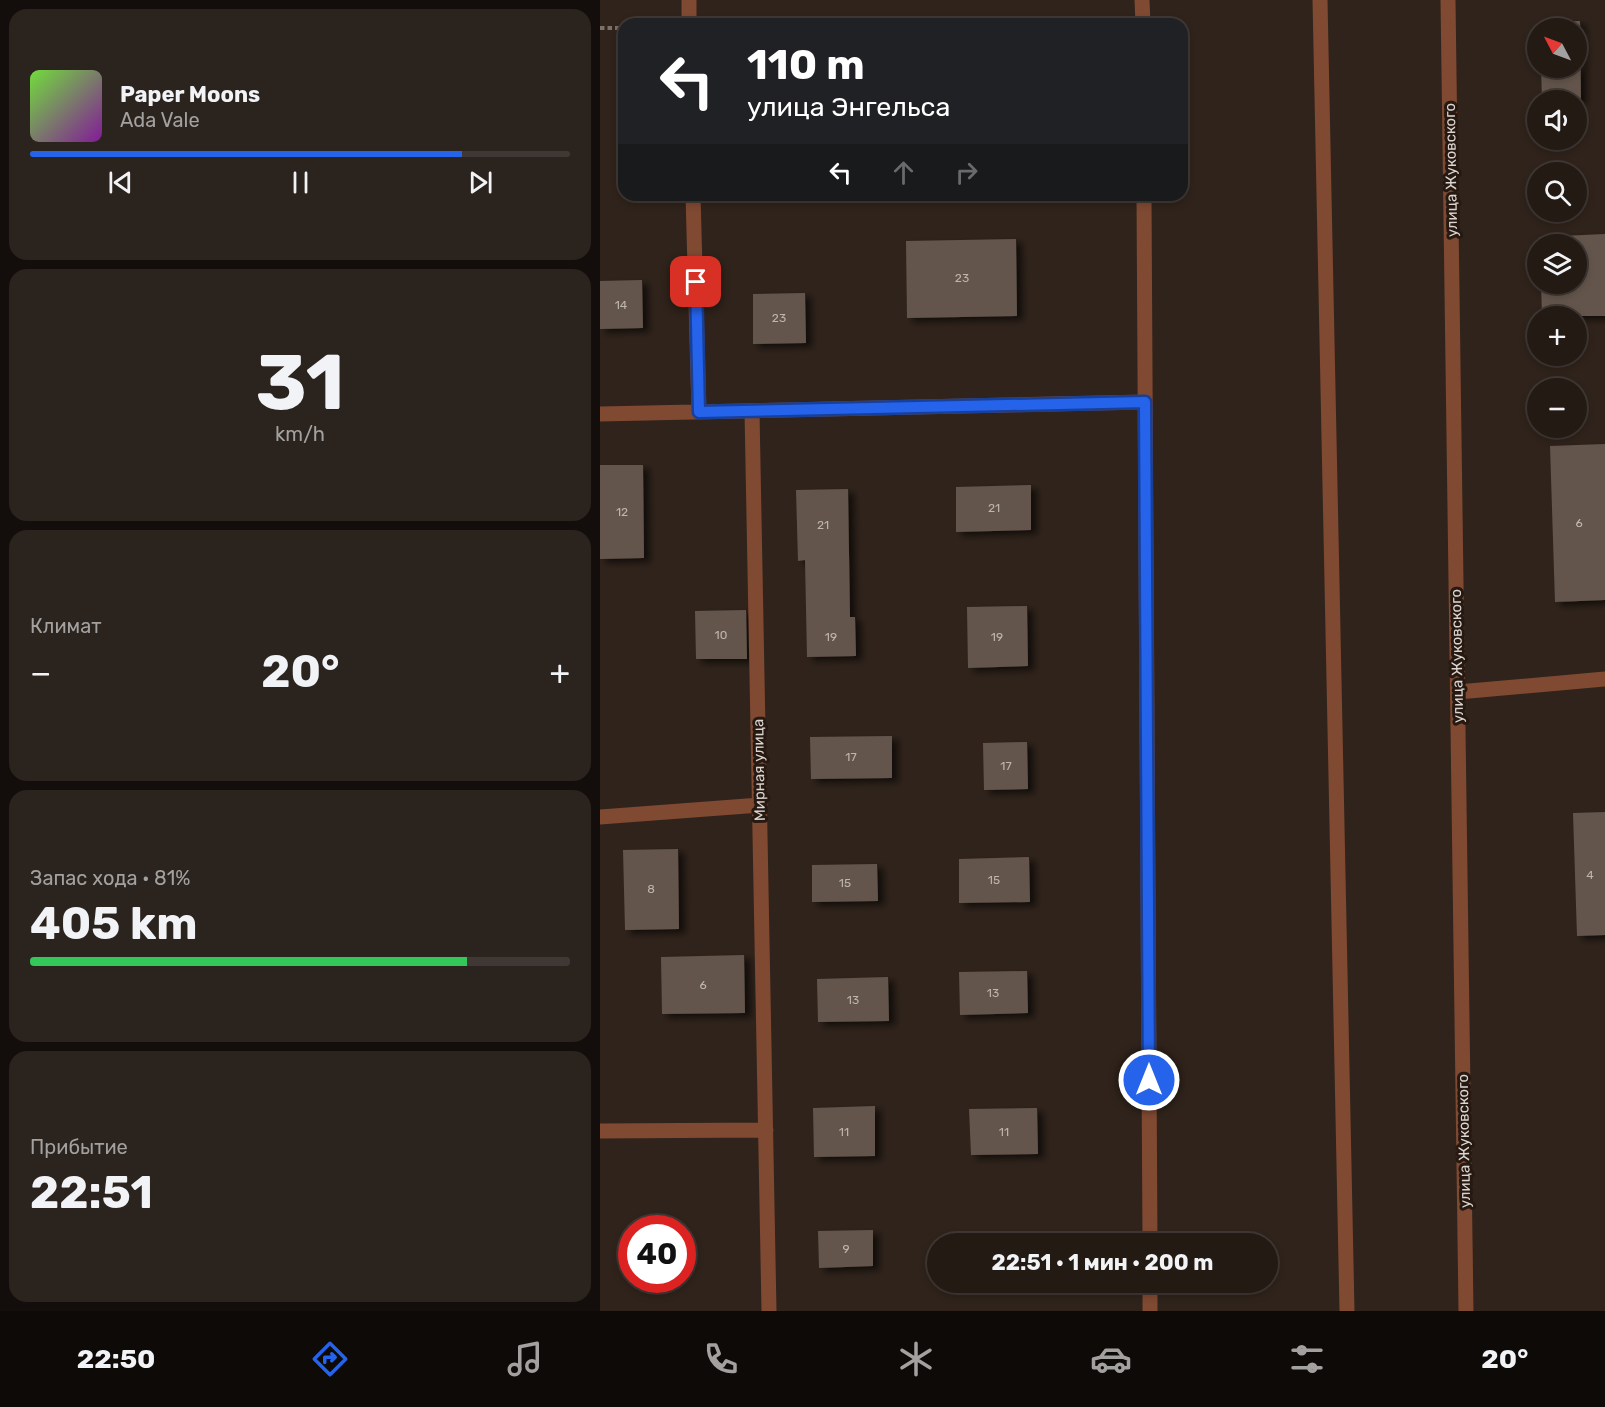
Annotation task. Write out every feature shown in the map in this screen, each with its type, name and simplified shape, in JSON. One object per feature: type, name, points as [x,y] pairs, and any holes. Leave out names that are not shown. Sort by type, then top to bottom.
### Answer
[{"type":"street","points":[[689,0],[689,18]]},
{"type":"street","points":[[1142,0],[1143,18]]},
{"type":"street","points":[[1320,0],[1347,1311]]},
{"type":"street","name":"улица Жуковского","points":[[1448,0],[1466,1311]]},
{"type":"street","points":[[693,201],[699,412]]},
{"type":"street","points":[[1144,201],[1150,1233]]},
{"type":"street","points":[[600,414],[1145,402]]},
{"type":"street","name":"Мирная улица","points":[[752,411],[769,1311]]},
{"type":"street","points":[[1458,692],[1605,680]]},
{"type":"street","points":[[600,817],[760,805]]},
{"type":"street","points":[[600,1131],[766,1130]]},
{"type":"street","points":[[1150,1293],[1150,1311]]},
{"type":"path","points":[[600,28],[618,27]]},
{"type":"building","points":[[1541,78],[1581,78],[1581,90],[1542,90]]},
{"type":"building","points":[[1605,234],[1605,316],[1587,316],[1587,306],[1542,306],[1541,294],[1587,294],[1587,235]]},
{"type":"building","points":[[1016,239],[1017,316],[907,318],[906,241]]},
{"type":"building","points":[[642,280],[643,328],[600,329],[600,281]]},
{"type":"building","points":[[805,293],[806,343],[753,344],[753,294]]},
{"type":"building","points":[[1605,444],[1605,600],[1555,602],[1550,446]]},
{"type":"building","points":[[600,465],[643,465],[644,558],[600,559]]},
{"type":"building","points":[[1031,485],[1031,530],[956,532],[956,487]]},
{"type":"building","points":[[848,489],[850,617],[855,617],[856,656],[807,657],[805,560],[798,561],[796,490]]},
{"type":"building","points":[[1027,606],[1028,666],[968,668],[967,607]]},
{"type":"building","points":[[746,610],[747,659],[696,659],[695,611]]},
{"type":"building","points":[[892,736],[892,778],[811,779],[810,737]]},
{"type":"building","points":[[1027,742],[1028,789],[984,790],[983,743]]},
{"type":"building","points":[[1605,812],[1605,935],[1577,936],[1573,813]]},
{"type":"building","points":[[678,849],[679,929],[625,930],[623,850]]},
{"type":"building","points":[[1029,857],[1030,902],[959,903],[959,859]]},
{"type":"building","points":[[877,864],[878,901],[812,902],[812,865]]},
{"type":"building","points":[[744,955],[745,1013],[662,1014],[661,957]]},
{"type":"building","points":[[1027,971],[1028,1013],[960,1015],[959,972]]},
{"type":"building","points":[[888,977],[889,1021],[818,1022],[817,979]]},
{"type":"building","points":[[875,1106],[875,1156],[814,1157],[813,1108]]},
{"type":"building","points":[[1037,1108],[1038,1154],[971,1155],[969,1109]]},
{"type":"building","points":[[873,1230],[873,1266],[819,1268],[818,1231]]},
{"type":"route","points":[[696,282],[699,412],[1145,402],[1149,1080]]}]
